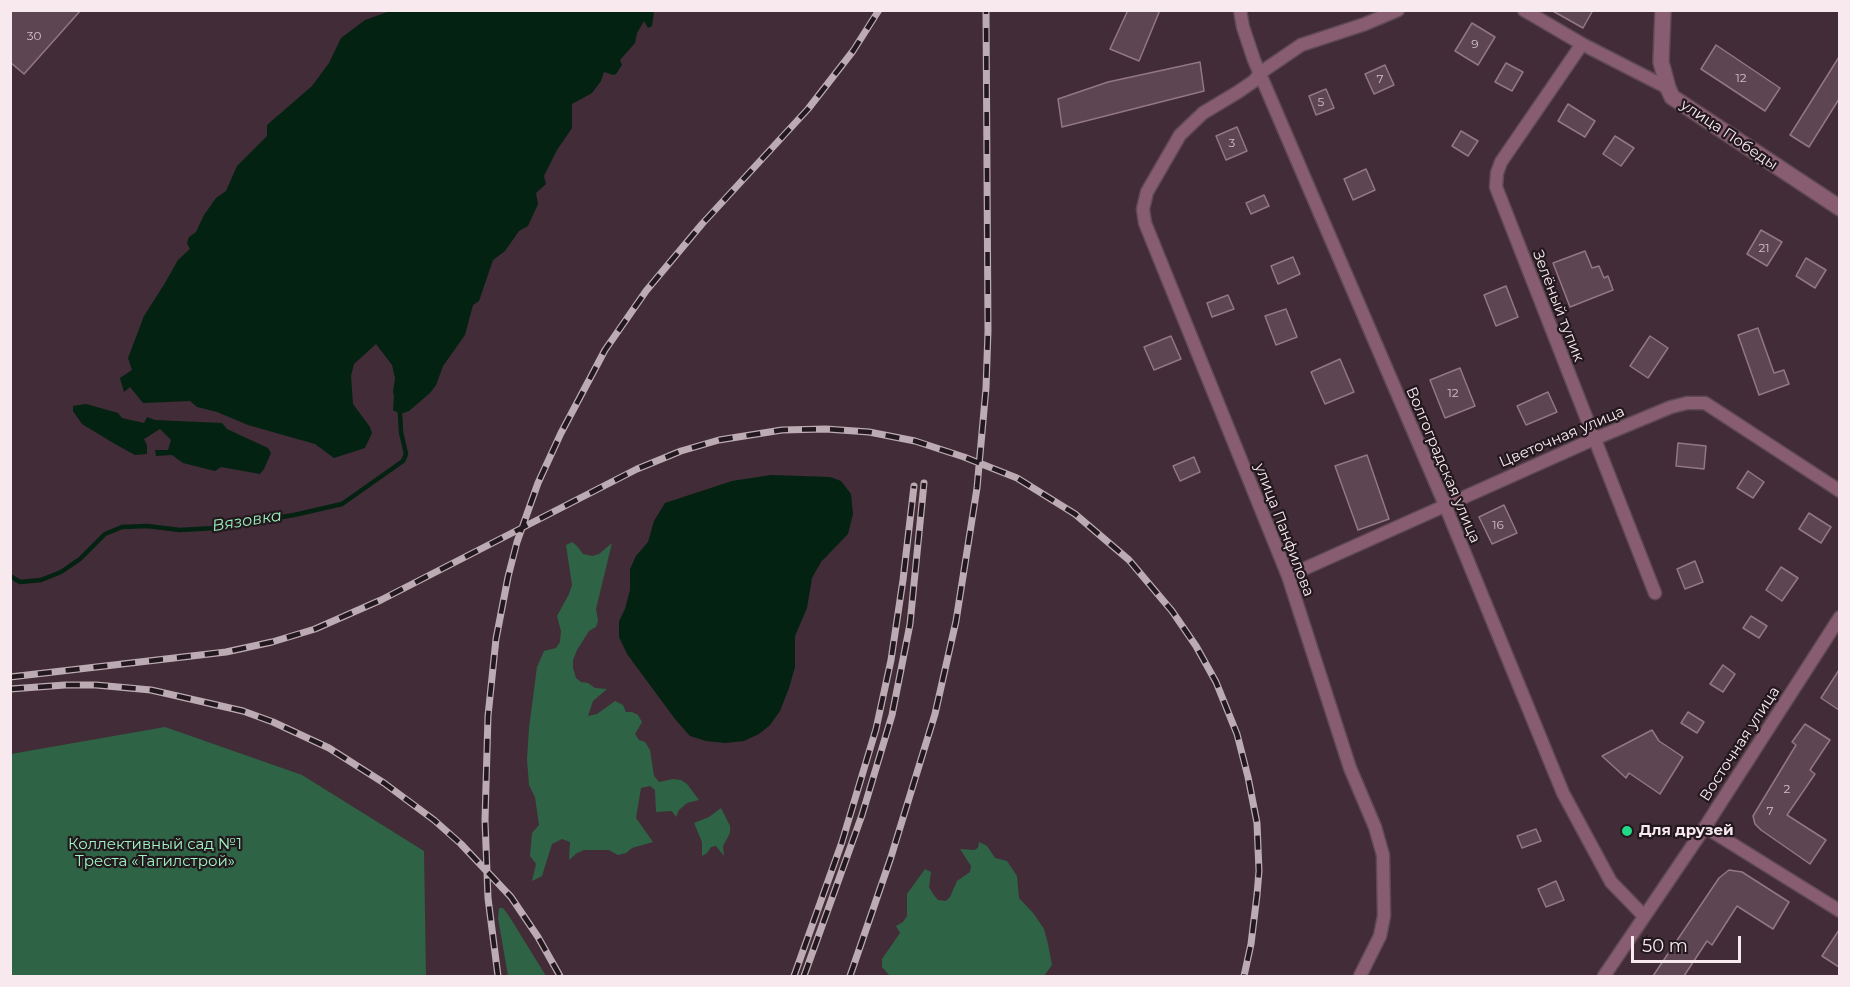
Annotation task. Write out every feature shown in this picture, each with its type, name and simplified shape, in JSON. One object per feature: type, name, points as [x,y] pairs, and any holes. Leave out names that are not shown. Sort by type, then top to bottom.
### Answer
[{"type":"street","name":"Волгоградская улица","points":[[1240,10],[1248,46],[1444,505],[1563,793],[1611,882],[1644,916]]},
{"type":"street","points":[[1260,73],[1301,45],[1365,24],[1398,10]]},
{"type":"street","name":"улица Победы","points":[[1524,10],[1581,45],[1668,88],[1672,97],[1839,208]]},
{"type":"street","points":[[1663,10],[1661,62],[1668,88]]},
{"type":"street","name":"Зелёный тупик","points":[[1581,45],[1501,162],[1497,172],[1496,187],[1655,593]]},
{"type":"street","name":"улица Панфилова","points":[[1260,73],[1254,81],[1203,113],[1180,135],[1147,192],[1143,209],[1145,223],[1288,576],[1350,768],[1368,807],[1383,855],[1384,897],[1380,936],[1360,976]]},
{"type":"street","name":"Цветочная улица","points":[[1288,576],[1594,439],[1671,407],[1687,403],[1704,403],[1839,491]]},
{"type":"street","name":"Восточная улица","points":[[1604,976],[1705,827],[1839,616]]},
{"type":"street","points":[[1705,827],[1839,910]]},
{"type":"green space","points":[[572,542],[583,554],[592,556],[599,554],[612,543],[596,609],[598,621],[596,627],[589,631],[573,660],[576,678],[595,688],[607,689],[593,701],[588,716],[597,714],[615,701],[623,705],[626,712],[638,715],[642,722],[635,734],[639,740],[645,742],[650,750],[654,776],[659,782],[681,780],[699,800],[687,803],[679,810],[676,817],[672,811],[656,812],[655,790],[650,786],[641,788],[636,818],[653,842],[618,855],[609,850],[584,850],[569,860],[570,842],[562,839],[552,844],[542,876],[532,881],[536,864],[530,856],[532,833],[539,825],[535,797],[529,785],[527,759],[529,728],[537,667],[544,651],[556,648],[560,642],[561,631],[557,616],[572,585],[566,545]]},
{"type":"green space","name":"Коллективный сад №1 Треста «Тагилстрой»","points":[[165,727],[302,775],[424,851],[426,976],[11,976],[11,754]]},
{"type":"green space","points":[[721,808],[730,826],[730,833],[723,846],[724,856],[716,846],[711,847],[702,856],[702,842],[694,823],[709,817]]},
{"type":"green space","points":[[979,842],[987,846],[995,858],[1007,861],[1017,876],[1019,898],[1044,929],[1052,965],[1044,976],[890,976],[882,967],[882,959],[900,933],[896,926],[907,916],[907,894],[925,869],[931,872],[929,887],[933,894],[938,900],[946,901],[957,881],[970,872],[971,866],[960,849],[974,850],[978,848]]},
{"type":"green space","points":[[499,908],[503,908],[509,916],[546,976],[508,976],[498,918]]},
{"type":"shaded area","points":[[393,10],[654,11],[652,26],[648,28],[644,21],[637,33],[635,43],[620,60],[622,65],[616,74],[604,72],[601,81],[592,93],[572,104],[572,128],[557,150],[544,176],[546,184],[536,193],[538,204],[528,226],[519,231],[505,251],[493,260],[479,301],[473,305],[465,335],[443,366],[436,385],[430,393],[409,411],[400,414],[393,410],[395,378],[392,365],[376,344],[354,364],[351,376],[353,404],[372,433],[365,448],[334,458],[315,444],[248,425],[217,412],[197,407],[190,401],[143,403],[130,387],[124,392],[120,378],[132,370],[128,358],[144,316],[178,260],[190,249],[187,243],[189,237],[196,232],[216,198],[226,191],[237,166],[267,136],[267,125],[312,86],[329,63],[341,38],[365,20]]},
{"type":"shaded area","points":[[86,404],[118,413],[122,418],[144,423],[147,417],[155,420],[222,423],[227,429],[268,448],[271,453],[260,474],[221,467],[215,471],[183,463],[172,455],[156,456],[155,450],[168,450],[171,440],[160,429],[144,439],[147,454],[135,455],[82,424],[73,411],[73,406]]},
{"type":"shaded area","points":[[771,475],[830,477],[841,481],[851,494],[853,514],[848,534],[821,562],[812,578],[807,608],[795,636],[795,667],[780,711],[770,725],[759,734],[744,741],[725,743],[706,741],[690,736],[675,719],[627,654],[619,637],[619,621],[630,590],[630,569],[636,556],[648,542],[654,521],[665,503],[732,481]]},
{"type":"building","points":[[10,10],[81,10],[24,74],[10,62]]},
{"type":"building","points":[[1128,10],[1160,10],[1139,61],[1110,49]]},
{"type":"building","points":[[1551,10],[1593,10],[1583,28]]},
{"type":"building","points":[[1472,23],[1495,37],[1478,65],[1455,51]]},
{"type":"building","points":[[1716,45],[1780,88],[1765,111],[1701,69]]},
{"type":"building","points":[[1839,57],[1839,99],[1809,147],[1790,135]]},
{"type":"building","points":[[1200,62],[1204,91],[1062,127],[1058,99],[1108,82]]},
{"type":"building","points":[[1506,63],[1523,72],[1512,91],[1495,82]]},
{"type":"building","points":[[1385,65],[1394,85],[1374,94],[1365,74]]},
{"type":"building","points":[[1326,89],[1334,108],[1316,115],[1309,96]]},
{"type":"building","points":[[1568,104],[1595,121],[1585,137],[1558,121]]},
{"type":"building","points":[[1237,127],[1247,151],[1226,160],[1216,136]]},
{"type":"building","points":[[1461,131],[1478,141],[1468,156],[1452,146]]},
{"type":"building","points":[[1615,136],[1634,148],[1621,166],[1603,154]]},
{"type":"building","points":[[1366,169],[1375,190],[1353,200],[1344,179]]},
{"type":"building","points":[[1264,195],[1269,206],[1251,214],[1246,203]]},
{"type":"building","points":[[1761,230],[1782,242],[1767,266],[1747,254]]},
{"type":"building","points":[[1585,251],[1592,268],[1599,266],[1604,278],[1608,276],[1613,290],[1570,307],[1553,263]]},
{"type":"building","points":[[1293,257],[1300,274],[1278,284],[1271,266]]},
{"type":"building","points":[[1806,258],[1826,270],[1815,288],[1796,276]]},
{"type":"building","points":[[1506,286],[1518,317],[1496,326],[1484,295]]},
{"type":"building","points":[[1228,295],[1234,309],[1212,317],[1207,303]]},
{"type":"building","points":[[1286,309],[1297,337],[1276,345],[1265,316]]},
{"type":"building","points":[[1758,328],[1774,373],[1784,370],[1789,384],[1759,395],[1738,335]]},
{"type":"building","points":[[1171,336],[1181,359],[1154,370],[1144,347]]},
{"type":"building","points":[[1650,336],[1668,348],[1648,378],[1630,366]]},
{"type":"building","points":[[1340,359],[1354,392],[1325,404],[1311,372]]},
{"type":"building","points":[[1460,368],[1475,406],[1445,418],[1430,380]]},
{"type":"building","points":[[1548,392],[1557,412],[1526,425],[1517,406]]},
{"type":"building","points":[[1678,443],[1706,446],[1704,469],[1676,466]]},
{"type":"building","points":[[1367,455],[1389,519],[1358,530],[1335,466]]},
{"type":"building","points":[[1194,457],[1200,472],[1180,481],[1173,466]]},
{"type":"building","points":[[1748,471],[1764,482],[1753,498],[1737,488]]},
{"type":"building","points":[[1504,505],[1517,533],[1492,544],[1479,517]]},
{"type":"building","points":[[1809,513],[1831,527],[1821,543],[1799,529]]},
{"type":"building","points":[[1695,561],[1703,582],[1685,589],[1677,569]]},
{"type":"building","points":[[1781,567],[1798,578],[1782,601],[1766,590]]},
{"type":"building","points":[[1751,616],[1767,626],[1759,638],[1743,628]]},
{"type":"building","points":[[1723,665],[1735,674],[1723,692],[1710,684]]},
{"type":"building","points":[[1839,670],[1839,710],[1821,698]]},
{"type":"building","points":[[1688,712],[1704,722],[1697,733],[1681,723]]},
{"type":"building","points":[[1805,724],[1830,740],[1810,770],[1815,774],[1787,815],[1826,840],[1810,864],[1761,830],[1755,824],[1753,816],[1796,745],[1792,742]]},
{"type":"building","points":[[1652,730],[1659,741],[1683,757],[1660,794],[1629,773],[1626,778],[1602,756]]},
{"type":"building","points":[[1536,829],[1541,841],[1522,848],[1517,836]]},
{"type":"building","points":[[1729,870],[1742,872],[1789,902],[1773,929],[1737,906],[1712,945],[1707,941],[1684,976],[1653,976],[1719,878]]},
{"type":"building","points":[[1556,881],[1564,900],[1546,907],[1538,889]]},
{"type":"building","points":[[1839,930],[1839,967],[1822,956]]},
{"type":"waterway","name":"Вязовка","points":[[10,576],[20,582],[41,580],[61,572],[80,559],[105,534],[122,527],[147,526],[180,530],[215,528],[294,515],[342,504],[403,461],[406,454],[400,414]]},
{"type":"railway","points":[[498,976],[488,898],[485,820],[488,716],[496,639],[508,577],[517,542],[538,483],[561,433],[605,350],[646,291],[702,224],[808,109],[853,51],[879,10]]},
{"type":"railway","points":[[850,976],[891,857],[935,714],[956,621],[977,488],[986,388],[988,331],[986,10]]},
{"type":"railway","points":[[10,677],[226,652],[272,642],[315,629],[381,600],[637,469],[681,451],[719,440],[782,430],[826,429],[869,432],[915,441],[1017,478],[1075,514],[1129,560],[1172,611],[1196,646],[1216,682],[1237,734],[1257,823],[1259,871],[1257,895],[1251,944],[1244,976]]},
{"type":"railway","points":[[804,976],[862,815],[892,715],[910,624],[924,483]]},
{"type":"railway","points":[[794,976],[842,842],[876,729],[891,660],[914,486]]},
{"type":"railway","points":[[10,689],[96,685],[151,690],[243,711],[329,748],[384,783],[434,820],[461,844],[511,897],[538,937],[560,976]]},
{"type":"place","name":"Для друзей","points":[[1627,831]]}]
